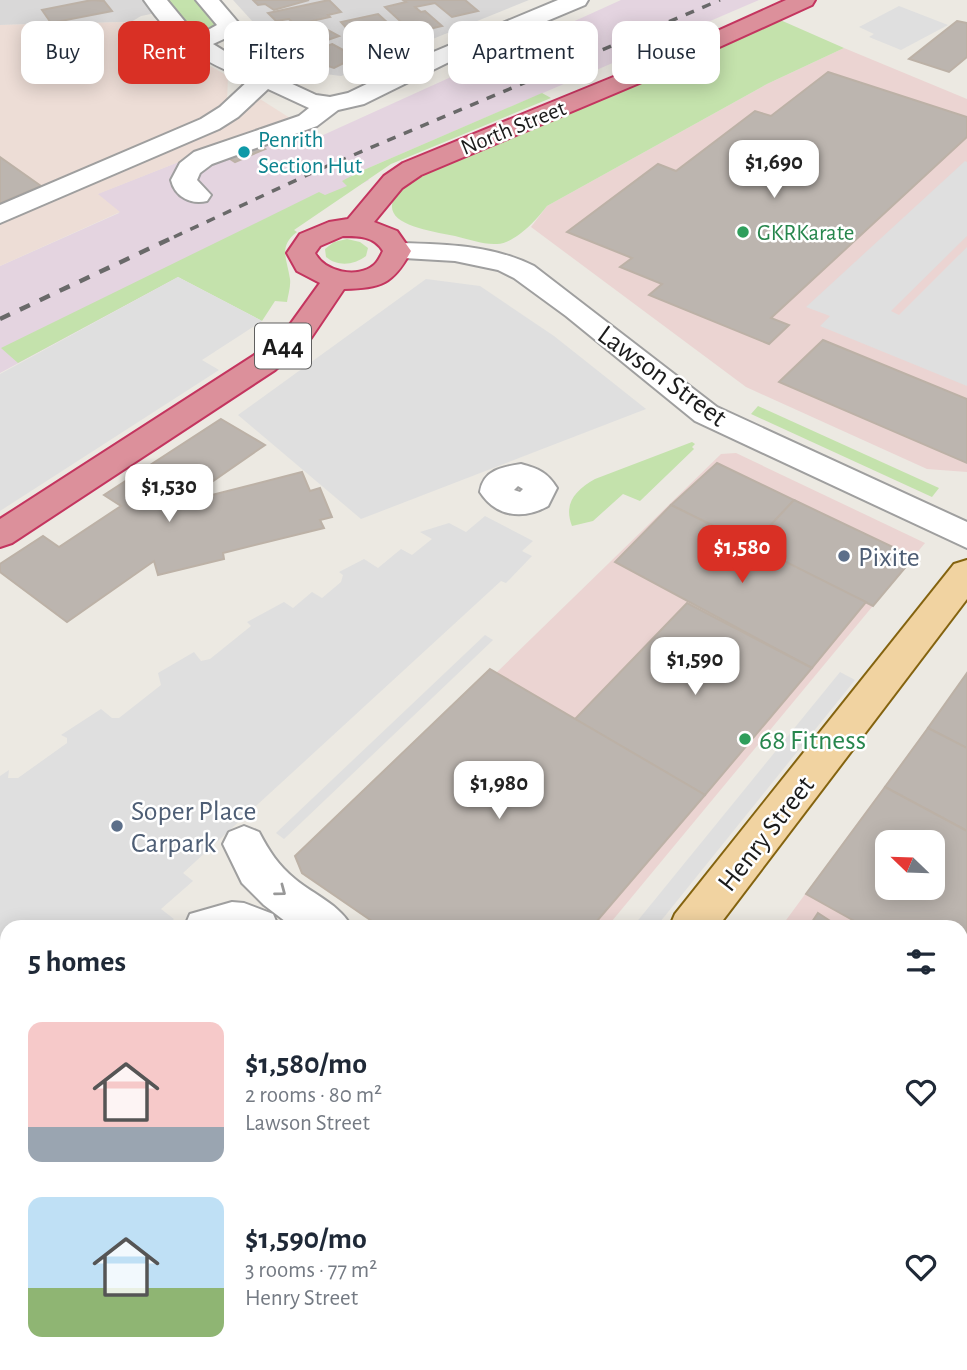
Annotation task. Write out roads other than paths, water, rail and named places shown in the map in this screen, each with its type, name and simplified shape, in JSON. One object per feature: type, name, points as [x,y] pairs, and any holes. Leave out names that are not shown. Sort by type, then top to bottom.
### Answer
[{"type":"highway","name":"North Street","points":[[355,228],[393,182],[412,169],[641,74],[804,0]]},
{"type":"highway","points":[[339,228],[355,228],[368,229],[389,237],[397,251],[396,259],[389,267],[366,278],[337,280],[310,271],[303,263],[301,254],[313,238],[339,228]]},
{"type":"highway","name":"A44","points":[[0,535],[264,363],[300,331],[337,280]]},
{"type":"main road","name":"Henry Street","points":[[697,920],[967,573]]},
{"type":"street","points":[[155,0],[172,21]]},
{"type":"street","points":[[207,0],[226,21]]},
{"type":"street","points":[[277,84],[310,101],[330,104],[355,99],[439,58],[577,0]]},
{"type":"street","points":[[0,215],[210,124],[229,112],[259,84]]},
{"type":"street","points":[[198,195],[186,187],[184,180],[189,169],[203,158],[296,123],[309,121],[330,104]]},
{"type":"street","name":"Lawson Street","points":[[397,251],[455,253],[506,263],[524,272],[576,310],[706,414],[967,536]]},
{"type":"street","points":[[244,844],[251,864],[263,877],[319,920]]},
{"type":"railway","points":[[174,237],[318,170],[720,0]]},
{"type":"railway","points":[[0,319],[178,235]]},
{"type":"place","name":"Penrith Section Hut","points":[[244,152]]},
{"type":"place","name":"GKRKarate","points":[[743,232]]},
{"type":"place","name":"Pixite","points":[[844,556]]},
{"type":"place","name":"68 Fitness","points":[[745,739]]},
{"type":"place","name":"Soper Place Carpark","points":[[117,826]]}]
